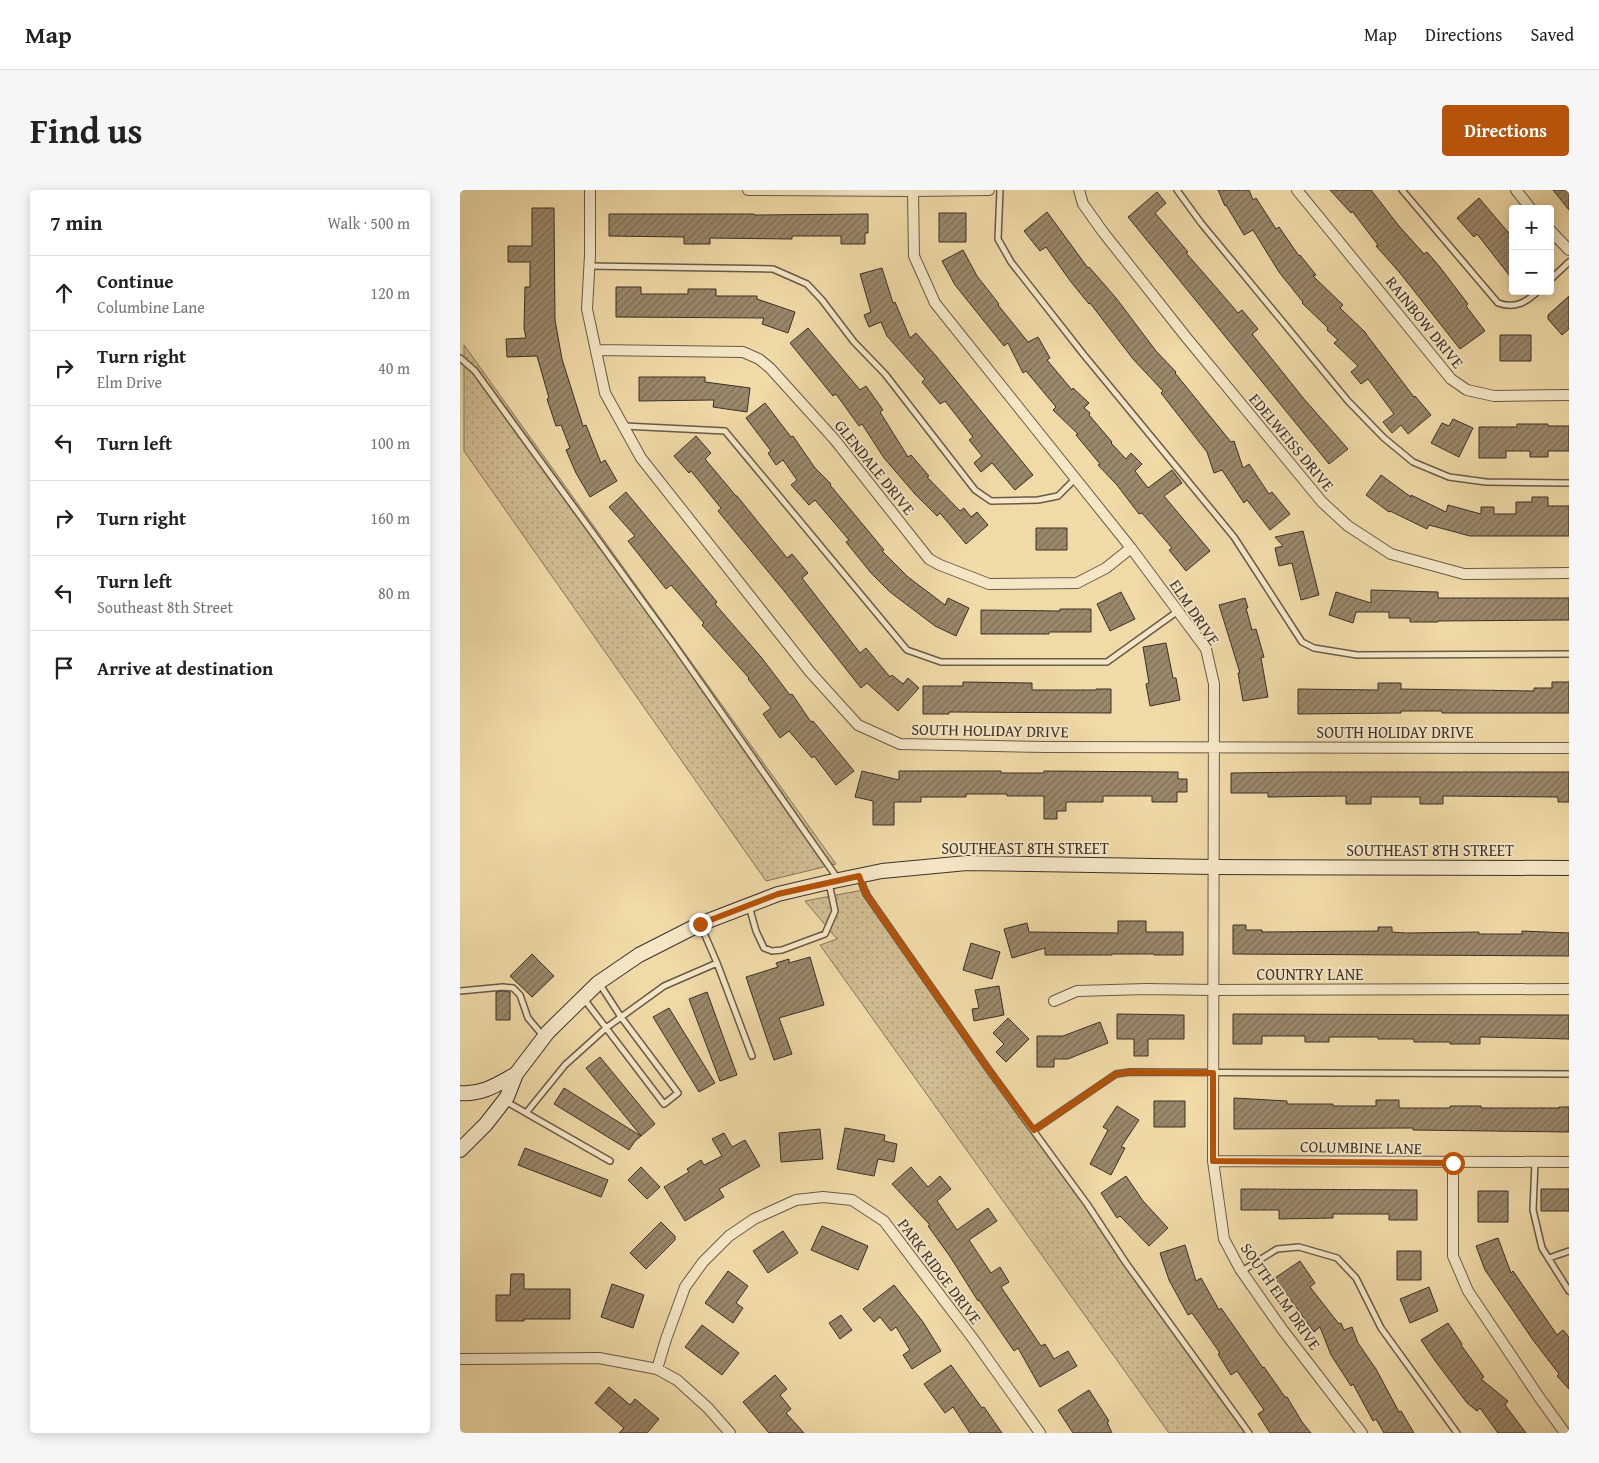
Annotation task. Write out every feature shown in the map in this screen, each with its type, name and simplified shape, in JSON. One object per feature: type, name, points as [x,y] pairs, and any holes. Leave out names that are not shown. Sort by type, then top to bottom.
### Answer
[{"type":"street","name":"SOUTH HOLIDAY DRIVE","points":[[590,190],[587,309],[605,393],[641,458],[810,672],[858,725],[900,744],[1045,747],[1569,748]]},
{"type":"street","points":[[748,190],[989,190]]},
{"type":"street","name":"EDELWEISS DRIVE","points":[[1078,190],[1084,204],[1103,232],[1186,337],[1322,502],[1348,526],[1391,554],[1464,574],[1569,573]]},
{"type":"street","name":"RAINBOW DRIVE","points":[[1297,190],[1451,379],[1467,390],[1494,396],[1569,395]]},
{"type":"street","points":[[1516,190],[1528,205]]},
{"type":"street","name":"ELM DRIVE","points":[[913,191],[914,256],[935,303],[1131,548],[1206,649],[1214,684],[1213,1161]]},
{"type":"street","points":[[1554,234],[1569,250]]},
{"type":"street","name":"GLENDALE DRIVE","points":[[596,350],[743,352],[759,359],[770,368],[836,440],[929,558],[940,565],[989,584],[1077,583],[1106,568],[1131,548]]},
{"type":"street","name":"SOUTHEAST 8TH STREET","points":[[460,1150],[486,1124],[507,1097],[516,1074],[544,1037],[598,983],[639,955],[700,924],[778,894],[882,871],[967,863],[1214,867],[1569,868]]},
{"type":"street","name":"COUNTRY LANE","points":[[1054,1000],[1077,991],[1146,989],[1569,989]]},
{"type":"street","name":"SOUTHEAST 8TH STREET","points":[[460,1093],[481,1092],[516,1074]]},
{"type":"street","name":"COLUMBINE LANE","points":[[1213,1161],[1569,1162]]},
{"type":"street","name":"SOUTH ELM DRIVE","points":[[1213,1161],[1224,1239],[1242,1271],[1282,1329],[1362,1433]]},
{"type":"street","points":[[1453,1163],[1453,1256],[1460,1274],[1468,1291],[1565,1433]]},
{"type":"street","name":"PARK RIDGE DRIVE","points":[[657,1369],[685,1286],[703,1262],[729,1236],[754,1219],[796,1200],[823,1197],[852,1200],[884,1221],[974,1340],[1040,1433]]},
{"type":"street","points":[[460,1359],[599,1358],[657,1369],[677,1380],[708,1408],[730,1433]]},
{"type":"lane","points":[[1000,190],[998,238],[1011,262],[1084,355],[1234,537],[1302,642],[1314,648],[1357,656],[1569,654]]},
{"type":"lane","points":[[1176,190],[1348,402],[1384,438],[1413,462],[1449,477],[1486,482],[1569,483]]},
{"type":"lane","points":[[1402,190],[1498,303],[1507,306],[1517,305],[1534,295]]},
{"type":"lane","points":[[1554,276],[1569,262]]},
{"type":"lane","points":[[589,266],[773,269],[807,284],[822,300],[854,342],[885,374],[976,490],[990,501],[1038,500],[1058,496],[1076,478]]},
{"type":"lane","points":[[460,358],[475,371],[677,650],[833,881],[835,911],[825,934],[782,950],[772,951],[764,948],[756,931],[749,905]]},
{"type":"lane","points":[[623,426],[725,431],[907,650],[941,662],[1107,662],[1178,611]]},
{"type":"lane","points":[[859,876],[866,894],[989,1070],[1034,1130],[1126,1263],[1249,1433]]},
{"type":"lane","points":[[700,924],[717,963],[752,1056]]},
{"type":"lane","points":[[526,1113],[565,1065],[621,1016],[664,986],[717,963]]},
{"type":"lane","points":[[583,998],[664,1104],[678,1093],[598,983]]},
{"type":"lane","points":[[460,991],[503,987],[514,988],[520,995],[528,1018],[544,1037]]},
{"type":"lane","points":[[1034,1130],[1116,1074],[1130,1072],[1569,1074]]},
{"type":"lane","points":[[504,1101],[610,1161]]},
{"type":"lane","points":[[1535,1162],[1533,1210],[1542,1248],[1569,1291]]},
{"type":"lane","points":[[1242,1271],[1277,1249],[1299,1247],[1337,1258],[1356,1278],[1381,1328],[1456,1433]]},
{"type":"lane","points":[[1549,1258],[1569,1251]]},
{"type":"shaded area","points":[[464,345],[836,864],[766,881],[464,451]]},
{"type":"shaded area","points":[[869,890],[1246,1433],[1169,1433],[820,945],[837,939],[805,901]]},
{"type":"building","points":[[1218,190],[1249,190],[1253,200],[1256,198],[1276,229],[1279,227],[1299,256],[1316,275],[1313,276],[1343,305],[1340,308],[1366,333],[1414,397],[1431,415],[1408,434],[1401,425],[1392,433],[1383,422],[1394,414],[1368,379],[1361,384],[1351,372],[1358,366],[1334,343],[1338,340],[1327,330],[1328,328],[1302,303],[1279,272],[1253,230],[1244,235],[1225,206]]},
{"type":"building","points":[[1330,190],[1371,190],[1424,254],[1427,252],[1439,266],[1468,304],[1466,306],[1485,331],[1460,349],[1400,273],[1376,246],[1378,245],[1352,211],[1351,213]]},
{"type":"building","points":[[1553,190],[1569,190],[1569,210]]},
{"type":"building","points":[[1157,192],[1166,203],[1155,213],[1188,252],[1186,253],[1238,313],[1242,310],[1258,329],[1252,334],[1304,399],[1348,449],[1329,464],[1128,217]]},
{"type":"building","points":[[1479,198],[1509,233],[1509,275],[1477,234],[1474,237],[1457,218]]},
{"type":"building","points":[[532,208],[554,208],[555,320],[562,359],[583,426],[586,425],[601,463],[605,460],[617,481],[590,497],[576,473],[566,450],[570,448],[561,425],[556,426],[547,399],[549,398],[537,356],[507,357],[506,339],[526,338],[524,328],[525,287],[530,287],[530,262],[508,262],[508,246],[532,246]]},
{"type":"building","points":[[1047,212],[1088,268],[1116,298],[1156,351],[1176,372],[1231,442],[1234,441],[1243,468],[1249,464],[1269,494],[1272,492],[1290,514],[1270,530],[1247,500],[1244,503],[1222,470],[1214,473],[1207,452],[1161,393],[1163,391],[1133,359],[1090,303],[1071,282],[1046,247],[1040,251],[1024,231]]},
{"type":"building","points":[[939,213],[966,213],[966,242],[939,242]]},
{"type":"building","points":[[609,214],[868,214],[868,233],[865,233],[865,244],[841,244],[841,236],[792,236],[792,239],[710,238],[710,244],[684,244],[684,237],[609,236]]},
{"type":"building","points":[[963,250],[977,276],[1028,342],[1038,337],[1050,358],[1047,360],[1072,390],[1073,388],[1089,403],[1084,408],[1090,413],[1089,415],[1111,443],[1126,459],[1131,453],[1142,464],[1135,471],[1148,488],[1172,470],[1182,483],[1164,496],[1210,551],[1186,571],[1169,550],[1172,548],[1142,513],[1139,514],[1117,485],[1098,465],[1100,464],[1076,435],[1078,434],[1053,410],[1056,407],[1026,371],[1023,373],[1008,343],[1004,346],[955,285],[942,261]]},
{"type":"building","points":[[882,268],[893,303],[895,302],[910,338],[916,333],[1033,475],[1015,490],[992,463],[981,472],[974,463],[982,456],[969,440],[973,437],[945,401],[940,404],[922,382],[925,379],[887,336],[881,322],[869,327],[864,315],[871,312],[860,274]]},
{"type":"building","points":[[616,287],[641,287],[641,294],[688,294],[688,289],[716,289],[716,296],[757,296],[757,299],[795,312],[788,333],[762,324],[764,318],[616,317]]},
{"type":"building","points":[[1569,296],[1569,329],[1562,335],[1548,319],[1548,315]]},
{"type":"building","points":[[808,328],[860,390],[866,386],[883,410],[880,412],[908,457],[911,455],[929,476],[927,477],[960,511],[964,508],[971,517],[977,512],[988,525],[966,544],[940,513],[937,516],[915,494],[884,458],[862,424],[859,426],[836,394],[833,396],[790,343]]},
{"type":"building","points":[[1500,335],[1531,335],[1531,361],[1500,361]]},
{"type":"building","points":[[639,377],[705,377],[705,382],[750,388],[747,412],[713,407],[714,400],[639,401]]},
{"type":"building","points":[[765,403],[791,437],[793,436],[815,468],[831,484],[884,550],[882,551],[908,577],[945,605],[948,598],[969,608],[956,636],[935,626],[890,592],[871,573],[846,542],[849,540],[815,500],[809,505],[791,485],[797,480],[783,460],[776,465],[768,453],[771,451],[746,418]]},
{"type":"building","points":[[1453,419],[1473,428],[1459,457],[1431,443],[1442,423],[1449,426]]},
{"type":"building","points":[[1517,424],[1569,426],[1569,451],[1548,451],[1548,457],[1530,457],[1530,451],[1506,451],[1506,458],[1479,458],[1479,427],[1517,427]]},
{"type":"building","points":[[696,436],[711,453],[705,459],[787,558],[792,554],[808,573],[802,578],[860,653],[866,648],[890,677],[892,675],[903,684],[908,678],[919,688],[898,711],[867,683],[861,688],[718,511],[721,508],[691,471],[689,473],[674,456]]},
{"type":"building","points":[[1381,475],[1411,497],[1411,495],[1446,512],[1448,505],[1481,514],[1481,507],[1494,507],[1494,514],[1516,514],[1516,502],[1532,502],[1532,497],[1548,497],[1548,506],[1569,506],[1569,536],[1470,536],[1429,525],[1427,529],[1389,512],[1366,495]]},
{"type":"building","points":[[626,492],[717,602],[715,604],[761,657],[790,695],[792,694],[811,722],[813,721],[854,771],[836,785],[814,756],[812,758],[789,731],[780,738],[763,714],[771,708],[749,678],[702,625],[704,623],[671,585],[666,589],[628,541],[635,536],[609,507]]},
{"type":"building","points":[[1036,528],[1067,528],[1067,550],[1036,550]]},
{"type":"building","points":[[1303,531],[1319,595],[1301,600],[1292,563],[1279,566],[1275,548],[1283,546],[1275,537]]},
{"type":"building","points":[[1371,590],[1438,592],[1438,598],[1569,598],[1569,620],[1410,622],[1410,618],[1389,618],[1389,612],[1356,612],[1353,623],[1329,615],[1336,592],[1371,603]]},
{"type":"building","points":[[1121,592],[1135,619],[1110,631],[1097,604]]},
{"type":"building","points":[[1245,598],[1252,630],[1256,629],[1264,657],[1261,658],[1268,697],[1243,701],[1238,673],[1240,673],[1219,605]]},
{"type":"building","points":[[1060,609],[1091,609],[1091,632],[981,634],[981,610],[1060,611]]},
{"type":"building","points":[[1166,643],[1173,678],[1176,678],[1180,700],[1150,706],[1146,684],[1149,683],[1143,647]]},
{"type":"building","points":[[963,682],[1032,683],[1032,690],[1111,689],[1111,713],[949,712],[949,714],[923,714],[923,686],[963,686]]},
{"type":"building","points":[[1552,682],[1569,682],[1569,713],[1442,713],[1442,711],[1401,711],[1401,713],[1298,714],[1298,689],[1378,690],[1378,683],[1401,683],[1401,689],[1534,691],[1534,688],[1552,688]]},
{"type":"building","points":[[862,771],[899,780],[899,771],[1001,771],[1001,773],[1044,773],[1044,771],[1178,772],[1178,779],[1187,779],[1187,792],[1177,792],[1177,802],[1152,802],[1152,796],[1103,796],[1103,802],[1066,802],[1066,811],[1057,811],[1057,819],[1044,819],[1044,796],[966,794],[966,797],[921,797],[921,802],[894,802],[894,825],[873,825],[873,801],[855,797]]},
{"type":"building","points":[[1569,772],[1569,802],[1558,802],[1558,797],[1443,796],[1443,804],[1420,804],[1420,797],[1371,797],[1371,804],[1346,804],[1346,796],[1268,797],[1268,793],[1231,793],[1231,773]]},
{"type":"building","points":[[1118,921],[1146,921],[1146,932],[1183,932],[1183,955],[1045,955],[1045,948],[1012,958],[1004,929],[1027,923],[1029,932],[1118,933]]},
{"type":"building","points":[[1233,925],[1246,925],[1246,930],[1262,930],[1262,932],[1378,931],[1378,927],[1392,927],[1392,932],[1406,933],[1479,932],[1479,934],[1522,934],[1522,931],[1569,933],[1569,956],[1233,954]]},
{"type":"building","points":[[971,943],[1000,952],[992,979],[963,970]]},
{"type":"building","points":[[532,954],[554,976],[532,997],[510,976]]},
{"type":"building","points":[[810,957],[824,1005],[779,1018],[792,1054],[774,1060],[746,977],[778,967],[776,963],[789,959],[789,963]]},
{"type":"building","points":[[999,986],[1004,1015],[974,1021],[972,1009],[979,1008],[975,990]]},
{"type":"building","points":[[496,992],[510,992],[510,1020],[496,1020]]},
{"type":"building","points":[[707,992],[737,1075],[720,1081],[689,999]]},
{"type":"building","points":[[669,1008],[715,1083],[699,1092],[653,1017]]},
{"type":"building","points":[[1117,1014],[1184,1015],[1184,1039],[1148,1039],[1148,1056],[1134,1056],[1134,1039],[1117,1039]]},
{"type":"building","points":[[1233,1014],[1569,1015],[1569,1039],[1480,1037],[1480,1044],[1450,1044],[1450,1042],[1414,1042],[1414,1039],[1378,1039],[1378,1037],[1329,1037],[1329,1042],[1305,1042],[1305,1036],[1262,1036],[1262,1044],[1233,1044]]},
{"type":"building","points":[[1008,1018],[1029,1039],[1006,1062],[996,1052],[1004,1044],[993,1033]]},
{"type":"building","points":[[1100,1022],[1108,1043],[1068,1059],[1054,1059],[1054,1067],[1037,1067],[1037,1036],[1063,1036]]},
{"type":"building","points":[[600,1057],[655,1124],[641,1136],[586,1068]]},
{"type":"building","points":[[564,1088],[641,1136],[629,1150],[554,1104]]},
{"type":"building","points":[[1234,1098],[1287,1101],[1287,1104],[1333,1104],[1333,1106],[1376,1106],[1376,1100],[1399,1100],[1399,1108],[1450,1108],[1450,1106],[1481,1106],[1481,1108],[1569,1107],[1569,1132],[1413,1130],[1413,1128],[1234,1129]]},
{"type":"building","points":[[1154,1101],[1185,1101],[1185,1127],[1154,1127]]},
{"type":"building","points":[[1117,1106],[1139,1120],[1121,1147],[1125,1148],[1111,1175],[1090,1164],[1108,1130],[1103,1127]]},
{"type":"building","points":[[845,1128],[885,1135],[884,1141],[897,1144],[894,1162],[878,1159],[874,1176],[837,1169]]},
{"type":"building","points":[[820,1129],[823,1159],[781,1162],[779,1133]]},
{"type":"building","points":[[724,1133],[732,1147],[745,1140],[760,1166],[719,1189],[724,1197],[685,1221],[664,1187],[689,1172],[687,1169],[701,1160],[704,1165],[722,1156],[712,1139]]},
{"type":"building","points":[[525,1148],[608,1180],[601,1197],[518,1165]]},
{"type":"building","points":[[641,1167],[660,1187],[647,1199],[628,1180]]},
{"type":"building","points":[[911,1167],[928,1187],[940,1176],[951,1189],[937,1201],[957,1230],[988,1208],[997,1221],[969,1240],[991,1273],[1000,1267],[1009,1282],[1001,1287],[1041,1346],[1045,1344],[1054,1359],[1068,1351],[1077,1366],[1040,1387],[1018,1348],[1014,1351],[978,1301],[928,1226],[930,1225],[892,1184]]},
{"type":"building","points":[[1126,1176],[1143,1201],[1168,1228],[1149,1246],[1120,1216],[1117,1218],[1101,1193]]},
{"type":"building","points":[[1241,1189],[1417,1190],[1417,1220],[1389,1220],[1389,1214],[1333,1214],[1333,1218],[1279,1219],[1279,1210],[1241,1210]]},
{"type":"building","points":[[1541,1189],[1569,1189],[1569,1211],[1541,1211]]},
{"type":"building","points":[[1478,1191],[1508,1191],[1508,1222],[1478,1222]]},
{"type":"building","points":[[661,1222],[675,1236],[675,1240],[646,1269],[630,1253]]},
{"type":"building","points":[[822,1226],[868,1246],[858,1270],[811,1250]]},
{"type":"building","points":[[783,1231],[798,1253],[768,1273],[753,1251]]},
{"type":"building","points":[[1498,1238],[1511,1273],[1513,1271],[1557,1335],[1563,1330],[1569,1337],[1569,1389],[1557,1376],[1559,1374],[1485,1270],[1476,1246]]},
{"type":"building","points":[[1185,1245],[1196,1281],[1201,1278],[1219,1310],[1221,1308],[1263,1368],[1285,1397],[1287,1397],[1311,1433],[1270,1433],[1258,1414],[1264,1410],[1237,1371],[1231,1375],[1218,1354],[1220,1353],[1192,1313],[1188,1315],[1169,1280],[1160,1253]]},
{"type":"building","points":[[1397,1251],[1421,1251],[1421,1280],[1397,1280]]},
{"type":"building","points":[[1300,1261],[1315,1283],[1310,1287],[1339,1324],[1341,1323],[1344,1330],[1352,1327],[1358,1343],[1376,1369],[1399,1412],[1401,1411],[1414,1433],[1384,1433],[1376,1419],[1373,1421],[1353,1384],[1351,1386],[1331,1355],[1320,1327],[1314,1332],[1275,1278]]},
{"type":"building","points":[[728,1271],[748,1286],[736,1303],[743,1308],[733,1323],[705,1303]]},
{"type":"building","points":[[511,1274],[524,1274],[524,1289],[570,1289],[570,1319],[496,1321],[496,1295],[510,1295]]},
{"type":"building","points":[[612,1284],[644,1295],[633,1328],[601,1317]]},
{"type":"building","points":[[894,1285],[923,1322],[941,1351],[912,1369],[903,1355],[910,1350],[896,1327],[891,1331],[880,1317],[874,1322],[863,1309]]},
{"type":"building","points":[[1429,1287],[1438,1311],[1410,1323],[1400,1299]]},
{"type":"building","points":[[841,1315],[852,1330],[840,1339],[829,1323]]},
{"type":"building","points":[[1448,1323],[1484,1377],[1481,1379],[1508,1401],[1505,1405],[1526,1433],[1498,1433],[1480,1408],[1477,1411],[1467,1403],[1436,1362],[1421,1340]]},
{"type":"building","points":[[702,1325],[739,1353],[722,1375],[685,1347]]},
{"type":"building","points":[[951,1365],[1002,1433],[970,1433],[953,1407],[945,1413],[924,1384]]},
{"type":"building","points":[[775,1375],[787,1389],[780,1395],[791,1409],[786,1413],[804,1433],[769,1433],[743,1402]]},
{"type":"building","points":[[609,1387],[630,1405],[635,1399],[659,1419],[647,1433],[619,1433],[624,1428],[595,1403]]},
{"type":"building","points":[[1089,1390],[1109,1421],[1107,1422],[1112,1433],[1073,1433],[1058,1410]]},
{"type":"route","points":[[700,924],[778,894],[859,876],[866,894],[989,1070],[1034,1130],[1116,1074],[1130,1072],[1213,1073],[1213,1161],[1453,1163]]}]
